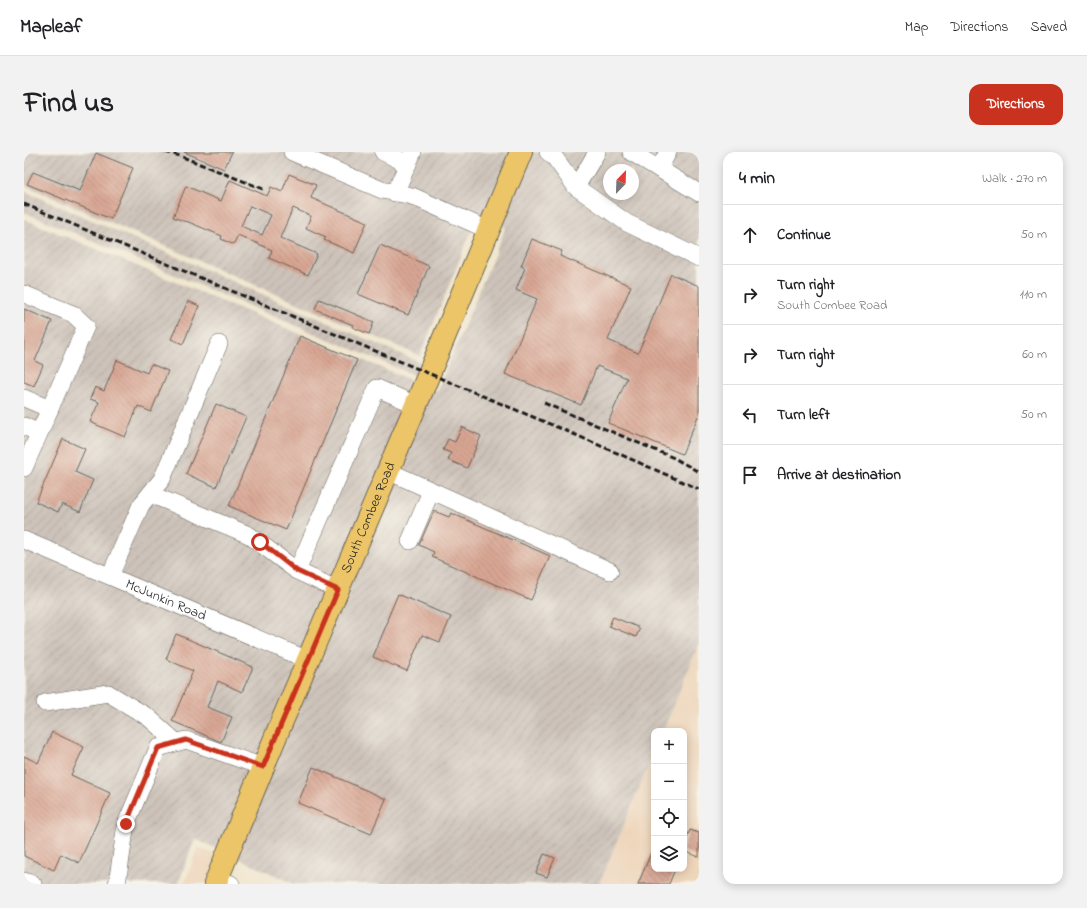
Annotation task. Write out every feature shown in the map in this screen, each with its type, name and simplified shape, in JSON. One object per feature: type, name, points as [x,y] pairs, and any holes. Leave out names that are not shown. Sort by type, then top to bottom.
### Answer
[{"type":"main road","name":"South Combee Road","points":[[221,882],[263,767],[521,152]]},
{"type":"street","points":[[292,152],[382,190],[412,196],[488,230]]},
{"type":"street","points":[[383,152],[411,158],[395,193]]},
{"type":"street","points":[[548,152],[555,158],[576,187],[627,223],[699,258]]},
{"type":"street","points":[[576,187],[597,152]]},
{"type":"street","points":[[631,152],[699,193]]},
{"type":"street","points":[[659,169],[668,152]]},
{"type":"street","points":[[24,294],[73,314],[86,326],[50,409],[32,429],[24,468]]},
{"type":"street","points":[[110,576],[141,504],[162,479],[219,344]]},
{"type":"street","points":[[297,571],[377,388],[416,405]]},
{"type":"street","points":[[24,398],[50,409]]},
{"type":"street","points":[[388,471],[610,571]]},
{"type":"street","points":[[410,541],[431,491]]},
{"type":"street","points":[[150,494],[249,535],[297,571],[338,590]]},
{"type":"street","name":"McJunkin Road","points":[[24,540],[308,660]]},
{"type":"street","points":[[45,703],[108,693],[148,717],[176,742]]},
{"type":"street","points":[[117,884],[126,824],[158,748],[186,740],[263,767]]},
{"type":"street","points":[[24,881],[33,884]]},
{"type":"shaded area","points":[[24,152],[699,152],[699,644],[664,728],[651,728],[651,759],[599,884],[295,884],[195,839],[178,884],[24,884],[24,219],[437,391],[506,227],[477,217],[420,356],[24,185]]},
{"type":"shaded area","points":[[24,191],[417,361],[422,361],[424,358],[421,378],[24,212]]},
{"type":"shaded area","points":[[699,644],[699,884],[599,884],[651,759],[651,872],[687,872],[687,728],[664,728]]},
{"type":"shaded area","points":[[198,847],[220,857],[209,884],[184,884]]},
{"type":"building","points":[[184,152],[232,152],[224,169]]},
{"type":"building","points":[[96,153],[133,168],[111,219],[27,184],[33,172],[80,191]]},
{"type":"building","points":[[289,174],[316,185],[311,198],[367,222],[354,253],[324,240],[326,237],[306,228],[311,216],[293,208],[280,238],[317,254],[308,275],[269,258],[272,250],[238,235],[232,244],[221,239],[222,236],[173,217],[186,186],[221,201],[230,180],[267,196],[271,187],[282,192]],"holes":[[[250,206],[271,215],[262,235],[241,226]]]},
{"type":"building","points":[[532,239],[562,251],[560,256],[631,286],[608,340],[638,353],[671,274],[699,286],[699,414],[682,454],[608,423],[627,378],[597,366],[581,405],[505,374],[537,299],[516,290],[525,268],[521,266]]},
{"type":"building","points":[[380,245],[429,266],[408,315],[358,294]]},
{"type":"building","points":[[319,299],[374,322],[369,334],[352,327],[353,325],[315,309]]},
{"type":"building","points":[[188,301],[199,306],[183,344],[171,339]]},
{"type":"building","points":[[24,309],[52,321],[35,361],[43,365],[34,386],[24,382]]},
{"type":"building","points":[[300,336],[357,360],[286,530],[229,506]]},
{"type":"building","points":[[117,360],[147,373],[151,364],[168,371],[151,412],[138,406],[125,437],[90,422],[99,402],[90,399],[95,387],[104,391]]},
{"type":"building","points":[[216,404],[246,417],[216,487],[186,474]]},
{"type":"building","points":[[462,427],[481,436],[467,468],[448,460],[451,453],[443,450],[448,439],[455,442]]},
{"type":"building","points":[[63,439],[85,449],[75,472],[93,480],[80,512],[62,504],[58,512],[36,502]]},
{"type":"building","points":[[434,511],[449,517],[451,513],[550,556],[531,600],[432,557],[434,552],[419,545]]},
{"type":"building","points":[[398,594],[451,617],[440,642],[422,635],[407,671],[373,657]]},
{"type":"building","points":[[613,617],[640,628],[636,637],[609,626]]},
{"type":"building","points":[[176,634],[253,667],[242,692],[218,681],[207,707],[232,717],[221,742],[172,721],[193,671],[166,659]]},
{"type":"building","points":[[52,732],[84,747],[71,775],[110,793],[79,863],[61,854],[54,870],[24,856],[24,756],[38,763]]},
{"type":"building","points":[[313,767],[386,799],[371,834],[298,803]]},
{"type":"building","points":[[690,830],[699,833],[699,857],[687,852],[687,838]]},
{"type":"building","points":[[651,853],[651,872],[674,872],[669,884],[638,884]]},
{"type":"building","points":[[544,854],[555,858],[547,877],[536,873]]},
{"type":"railway","points":[[165,152],[180,156],[263,189]]},
{"type":"railway","points":[[24,204],[576,435],[699,489]]},
{"type":"railway","points":[[544,403],[674,458],[699,472]]},
{"type":"route","points":[[126,824],[158,748],[186,740],[263,767],[338,590],[297,571],[260,542]]}]
